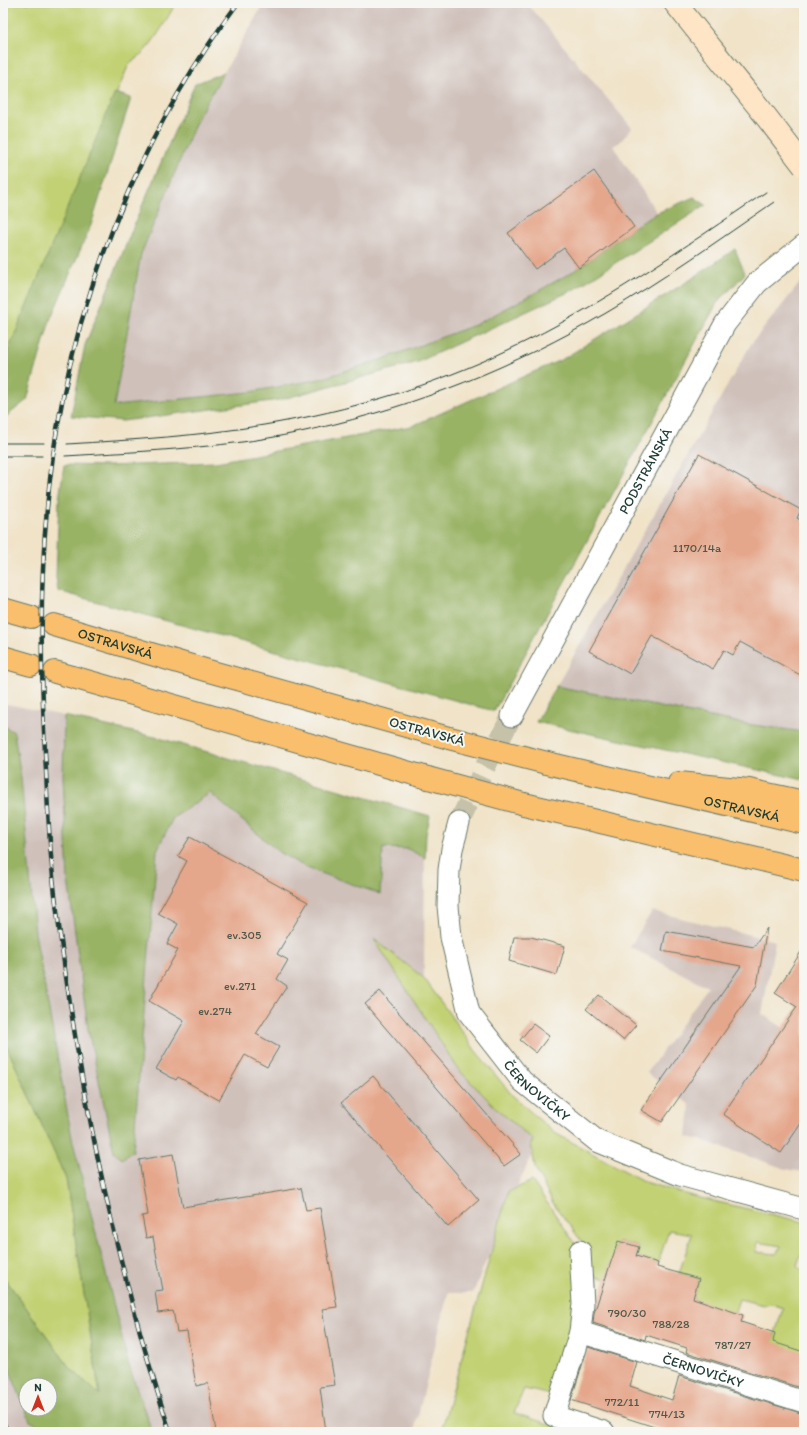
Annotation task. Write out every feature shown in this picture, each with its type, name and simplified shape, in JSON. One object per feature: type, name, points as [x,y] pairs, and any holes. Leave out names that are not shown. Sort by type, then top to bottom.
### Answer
[{"type":"highway","points":[[3,609],[31,617]]},
{"type":"highway","name":"OSTRAVSKÁ","points":[[54,624],[213,672],[449,738],[590,774],[804,823]]},
{"type":"highway","points":[[3,657],[31,665]]},
{"type":"highway","points":[[55,672],[524,804],[804,870]]},
{"type":"highway","points":[[590,774],[749,790],[804,802]]},
{"type":"main road","points":[[675,3],[804,166]]},
{"type":"street","name":"PODSTRÁNSKÁ","points":[[512,716],[725,324],[757,283],[804,244]]},
{"type":"street","name":"ČERNOVIČKY","points":[[459,823],[450,858],[448,906],[450,937],[469,1013],[522,1081],[597,1141],[680,1175],[804,1209]]},
{"type":"street","points":[[580,1251],[583,1304],[580,1332],[554,1416],[604,1432]]},
{"type":"street","name":"ČERNOVIČKY","points":[[580,1332],[804,1402]]},
{"type":"shaded area","points":[[264,3],[527,3],[632,128],[620,142],[613,146],[657,213],[634,227],[579,268],[475,325],[383,359],[320,379],[250,392],[114,406],[141,254],[198,117]]},
{"type":"shaded area","points":[[804,278],[804,780],[536,722],[751,344]]},
{"type":"shaded area","points":[[3,703],[64,716],[160,755],[425,836],[424,978],[375,939],[499,1111],[538,1144],[517,1186],[473,1293],[448,1293],[414,1432],[3,1432],[3,1276],[70,1368],[66,1179],[3,1038]]},
{"type":"shaded area","points":[[652,911],[775,941],[762,1014],[804,1041],[804,1172],[786,1169],[701,1140],[687,1137],[690,1105],[647,1073],[708,987],[630,947]]},
{"type":"green space","points":[[3,3],[176,3],[161,29],[144,52],[129,64],[3,363]]},
{"type":"green space","points":[[224,72],[198,117],[141,254],[114,406],[250,392],[320,379],[383,359],[475,325],[579,268],[634,227],[657,213],[694,197],[706,205],[573,290],[418,362],[279,400],[123,421],[71,416],[85,345],[139,213],[195,84]]},
{"type":"green space","points":[[115,93],[131,98],[91,225],[50,320],[27,400],[3,419],[3,363]]},
{"type":"green space","points":[[735,249],[745,274],[717,303],[494,711],[58,591],[56,577],[59,499],[64,465],[108,466],[216,462],[412,426],[563,359],[693,278]]},
{"type":"green space","points":[[556,686],[746,724],[804,732],[804,780],[536,722]]},
{"type":"green space","points":[[64,716],[159,738],[430,816],[426,835],[425,858],[408,849],[383,848],[380,894],[307,868],[280,853],[210,793],[173,818],[157,850],[133,1151],[122,1159],[114,1152],[88,1029],[68,880],[63,777]]},
{"type":"green space","points":[[3,726],[14,732],[21,778],[35,933],[72,1138],[129,1366],[152,1432],[52,1432],[30,1421],[28,1417],[58,1417],[58,1377],[18,1377],[18,1391],[3,1353],[3,1276],[70,1368],[100,1395],[66,1179],[3,1038]]},
{"type":"green space","points":[[374,939],[424,978],[475,1050],[512,1095],[553,1132],[645,1182],[692,1196],[804,1222],[804,1257],[800,1256],[797,1266],[804,1270],[804,1352],[763,1372],[783,1308],[772,1304],[764,1305],[739,1299],[731,1324],[693,1298],[699,1279],[679,1273],[692,1234],[669,1230],[658,1263],[636,1256],[639,1247],[618,1241],[606,1279],[584,1273],[585,1246],[552,1202],[535,1168],[531,1144],[533,1140],[499,1111],[458,1069]],"holes":[[[758,1242],[781,1246],[776,1254],[756,1252]]]},
{"type":"green space","points":[[3,1038],[66,1179],[100,1396],[70,1368],[3,1276]]},
{"type":"green space","points":[[532,1181],[577,1246],[580,1303],[552,1395],[524,1389],[514,1413],[574,1432],[441,1432],[508,1192]]},
{"type":"building","points":[[594,171],[634,227],[579,268],[564,248],[535,269],[508,233]]},
{"type":"building","points":[[699,454],[801,510],[797,518],[804,522],[804,677],[740,642],[733,655],[724,650],[713,669],[652,636],[630,674],[589,651]]},
{"type":"building","points":[[190,837],[308,902],[277,954],[288,960],[277,979],[287,986],[256,1034],[279,1047],[267,1067],[245,1055],[219,1100],[178,1077],[176,1080],[156,1069],[184,1021],[149,1001],[178,950],[167,944],[178,924],[158,913],[187,861],[178,856]]},
{"type":"building","points":[[767,928],[757,985],[662,1122],[641,1110],[741,966],[662,951],[666,931],[754,947]]},
{"type":"building","points":[[514,937],[531,937],[565,946],[557,975],[509,961]]},
{"type":"building","points":[[804,947],[804,1119],[781,1153],[723,1114],[797,1007],[775,993]]},
{"type":"building","points":[[380,991],[521,1154],[504,1166],[365,1004]]},
{"type":"building","points":[[599,995],[636,1025],[623,1040],[586,1009]]},
{"type":"building","points":[[533,1024],[549,1036],[536,1053],[520,1040]]},
{"type":"building","points":[[373,1076],[479,1200],[448,1227],[341,1103]]},
{"type":"building","points":[[173,1154],[183,1207],[301,1188],[306,1210],[320,1208],[337,1307],[322,1309],[335,1385],[320,1387],[326,1432],[216,1432],[208,1383],[196,1386],[187,1331],[177,1332],[173,1311],[158,1313],[155,1291],[163,1290],[153,1237],[146,1238],[142,1216],[148,1215],[139,1160]]},
{"type":"building","points":[[618,1241],[639,1247],[636,1256],[658,1263],[657,1267],[699,1279],[693,1298],[743,1315],[741,1322],[775,1333],[773,1342],[804,1352],[804,1389],[686,1352],[687,1348],[646,1335],[645,1340],[593,1323],[594,1313]]},
{"type":"building","points":[[588,1347],[637,1362],[630,1386],[672,1400],[679,1376],[804,1414],[804,1432],[670,1432],[571,1400]]},
{"type":"tunnel","points":[[459,823],[484,769],[512,716]]},
{"type":"tram line","points":[[67,444],[191,435],[240,429],[296,419],[359,405],[421,386],[451,375],[510,349],[577,314],[641,275],[766,192]]},
{"type":"tram line","points":[[65,456],[190,448],[253,441],[352,420],[428,396],[501,367],[572,332],[606,313],[670,273],[774,202]]},
{"type":"tram line","points":[[3,443],[44,443]]},
{"type":"tram line","points":[[3,456],[42,456]]},
{"type":"railway","points":[[170,1432],[153,1379],[110,1216],[98,1162],[69,997],[57,909],[49,830],[42,664],[45,533],[54,446],[62,402],[74,349],[89,296],[107,244],[151,143],[178,94],[238,3]]},
{"type":"railway","points":[[3,1422],[8,1432]]}]
